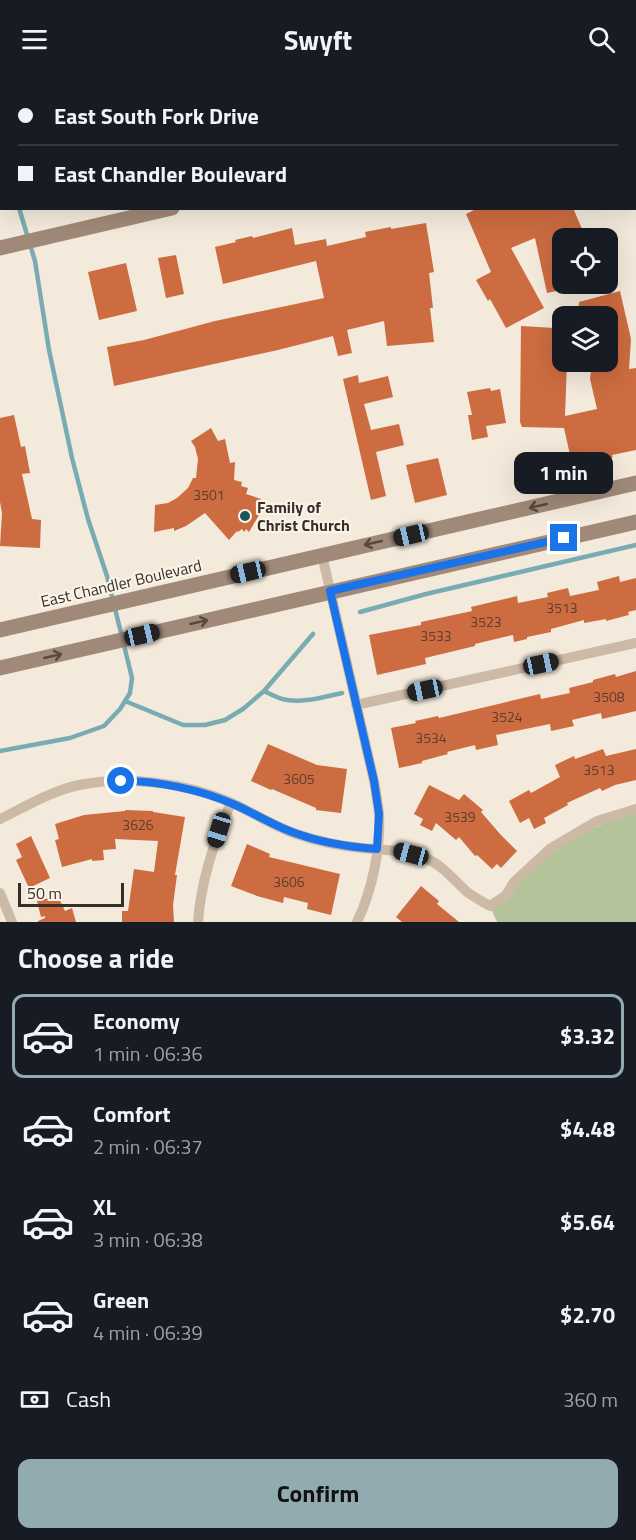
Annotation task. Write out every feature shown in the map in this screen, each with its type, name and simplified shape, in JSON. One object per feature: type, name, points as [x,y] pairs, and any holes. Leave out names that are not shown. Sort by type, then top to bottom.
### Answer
[{"type":"main road","points":[[0,248],[163,210]]},
{"type":"main road","name":"East Chandler Boulevard","points":[[0,630],[636,483]]},
{"type":"main road","points":[[0,668],[636,522]]},
{"type":"street","points":[[322,555],[379,814],[377,849],[369,893],[357,922]]},
{"type":"street","points":[[356,705],[636,643]]},
{"type":"street","points":[[0,819],[51,795],[77,786],[107,781],[135,780],[207,794],[294,833],[334,844],[397,850],[426,858],[469,893],[490,906],[506,895],[514,882],[551,848],[597,821],[636,808]]},
{"type":"street","points":[[198,922],[206,872],[219,830],[231,803]]},
{"type":"street","points":[[0,893],[12,922]]},
{"type":"green space","points":[[636,809],[636,922],[497,922],[490,906],[551,848]]},
{"type":"building","points":[[474,210],[574,210],[582,228],[552,228],[552,292],[547,293],[535,238],[511,248],[544,308],[506,328],[490,299],[488,301],[476,280],[491,272],[466,214]]},
{"type":"building","points":[[426,223],[434,272],[429,273],[434,342],[387,346],[384,321],[347,330],[352,353],[338,356],[333,336],[114,386],[107,347],[324,298],[316,261],[223,284],[215,247],[236,242],[235,240],[292,228],[295,245],[326,239],[327,246],[366,237],[365,232]]},
{"type":"building","points":[[176,255],[184,294],[166,298],[158,258]]},
{"type":"building","points":[[126,263],[137,311],[99,320],[88,272]]},
{"type":"building","points":[[620,291],[631,339],[629,369],[636,368],[636,450],[612,455],[613,457],[572,464],[564,428],[522,427],[520,422],[521,326],[552,328],[552,372],[567,372],[565,416],[597,409],[590,379],[591,372],[618,372],[618,306],[579,306],[579,302],[609,294],[618,294]]},
{"type":"building","points":[[358,375],[359,383],[388,376],[393,397],[364,404],[371,430],[399,424],[404,445],[376,452],[386,496],[371,500],[343,379]]},
{"type":"building","points":[[490,388],[491,391],[500,389],[506,423],[486,426],[488,437],[472,440],[468,415],[472,415],[467,392]]},
{"type":"building","points":[[14,415],[21,447],[25,446],[30,473],[22,474],[32,519],[41,520],[40,548],[0,546],[2,513],[0,418]]},
{"type":"building","points":[[211,428],[218,441],[225,439],[230,463],[235,462],[234,480],[242,482],[241,486],[248,488],[246,494],[261,499],[260,502],[264,504],[259,515],[249,532],[246,529],[244,532],[242,529],[237,531],[229,540],[205,513],[174,531],[174,528],[154,532],[155,505],[168,503],[177,498],[188,488],[193,478],[196,478],[198,459],[191,441]]},
{"type":"building","points":[[438,458],[447,495],[415,503],[406,465]]},
{"type":"building","points":[[619,576],[620,582],[636,578],[636,610],[628,612],[629,615],[606,621],[606,619],[584,623],[584,620],[514,642],[513,635],[504,637],[425,658],[426,664],[377,675],[369,635],[421,625],[421,622],[472,611],[471,607],[517,596],[518,603],[548,597],[547,593],[568,588],[570,596],[599,590],[597,582]]},
{"type":"building","points":[[636,671],[636,711],[602,719],[601,713],[572,720],[574,726],[551,731],[550,724],[496,735],[498,745],[476,750],[475,745],[447,752],[448,754],[422,761],[422,763],[399,768],[391,728],[540,694],[541,699],[570,693],[569,688],[593,682],[593,680]]},
{"type":"building","points":[[268,744],[317,765],[347,769],[341,813],[316,810],[316,808],[251,781]]},
{"type":"building","points":[[603,749],[606,756],[636,749],[636,780],[602,791],[600,788],[567,803],[568,805],[544,818],[546,823],[534,829],[529,818],[520,823],[509,801],[529,790],[531,793],[560,777],[555,765],[574,756],[575,759]]},
{"type":"building","points":[[429,785],[459,800],[464,794],[483,810],[481,812],[517,851],[501,868],[497,864],[492,869],[477,855],[475,856],[459,837],[456,840],[436,823],[432,831],[420,825],[423,819],[414,814]]},
{"type":"building","points":[[125,810],[153,811],[185,817],[175,875],[177,875],[173,905],[174,922],[122,922],[122,911],[128,911],[134,869],[154,872],[158,841],[115,839],[116,849],[103,850],[104,860],[92,861],[92,859],[62,867],[55,840],[59,839],[55,824],[84,815]]},
{"type":"building","points":[[31,836],[50,878],[29,888],[16,860],[22,857],[16,844]]},
{"type":"building","points":[[247,844],[270,854],[269,857],[340,874],[331,915],[307,909],[308,903],[284,897],[283,903],[231,886]]},
{"type":"building","points":[[421,886],[439,901],[437,904],[459,922],[402,922],[396,917]]},
{"type":"building","points":[[58,896],[65,911],[72,908],[76,922],[38,922],[45,916],[41,917],[37,901]]},
{"type":"waterway","points":[[0,751],[70,738],[104,726],[120,709],[130,693],[132,678],[107,576],[88,519],[72,458],[49,350],[35,261],[20,210]]},
{"type":"waterway","points":[[360,612],[426,594],[636,545]]},
{"type":"waterway","points":[[125,701],[183,725],[205,725],[225,720],[243,709],[264,691],[313,634]]},
{"type":"waterway","points":[[264,691],[282,699],[297,701],[342,693]]},
{"type":"place","name":"Family of Christ Church","points":[[245,516]]},
{"type":"route","points":[[121,781],[135,780],[207,794],[294,833],[334,844],[377,849],[379,814],[374,781],[330,591],[564,538]]}]
